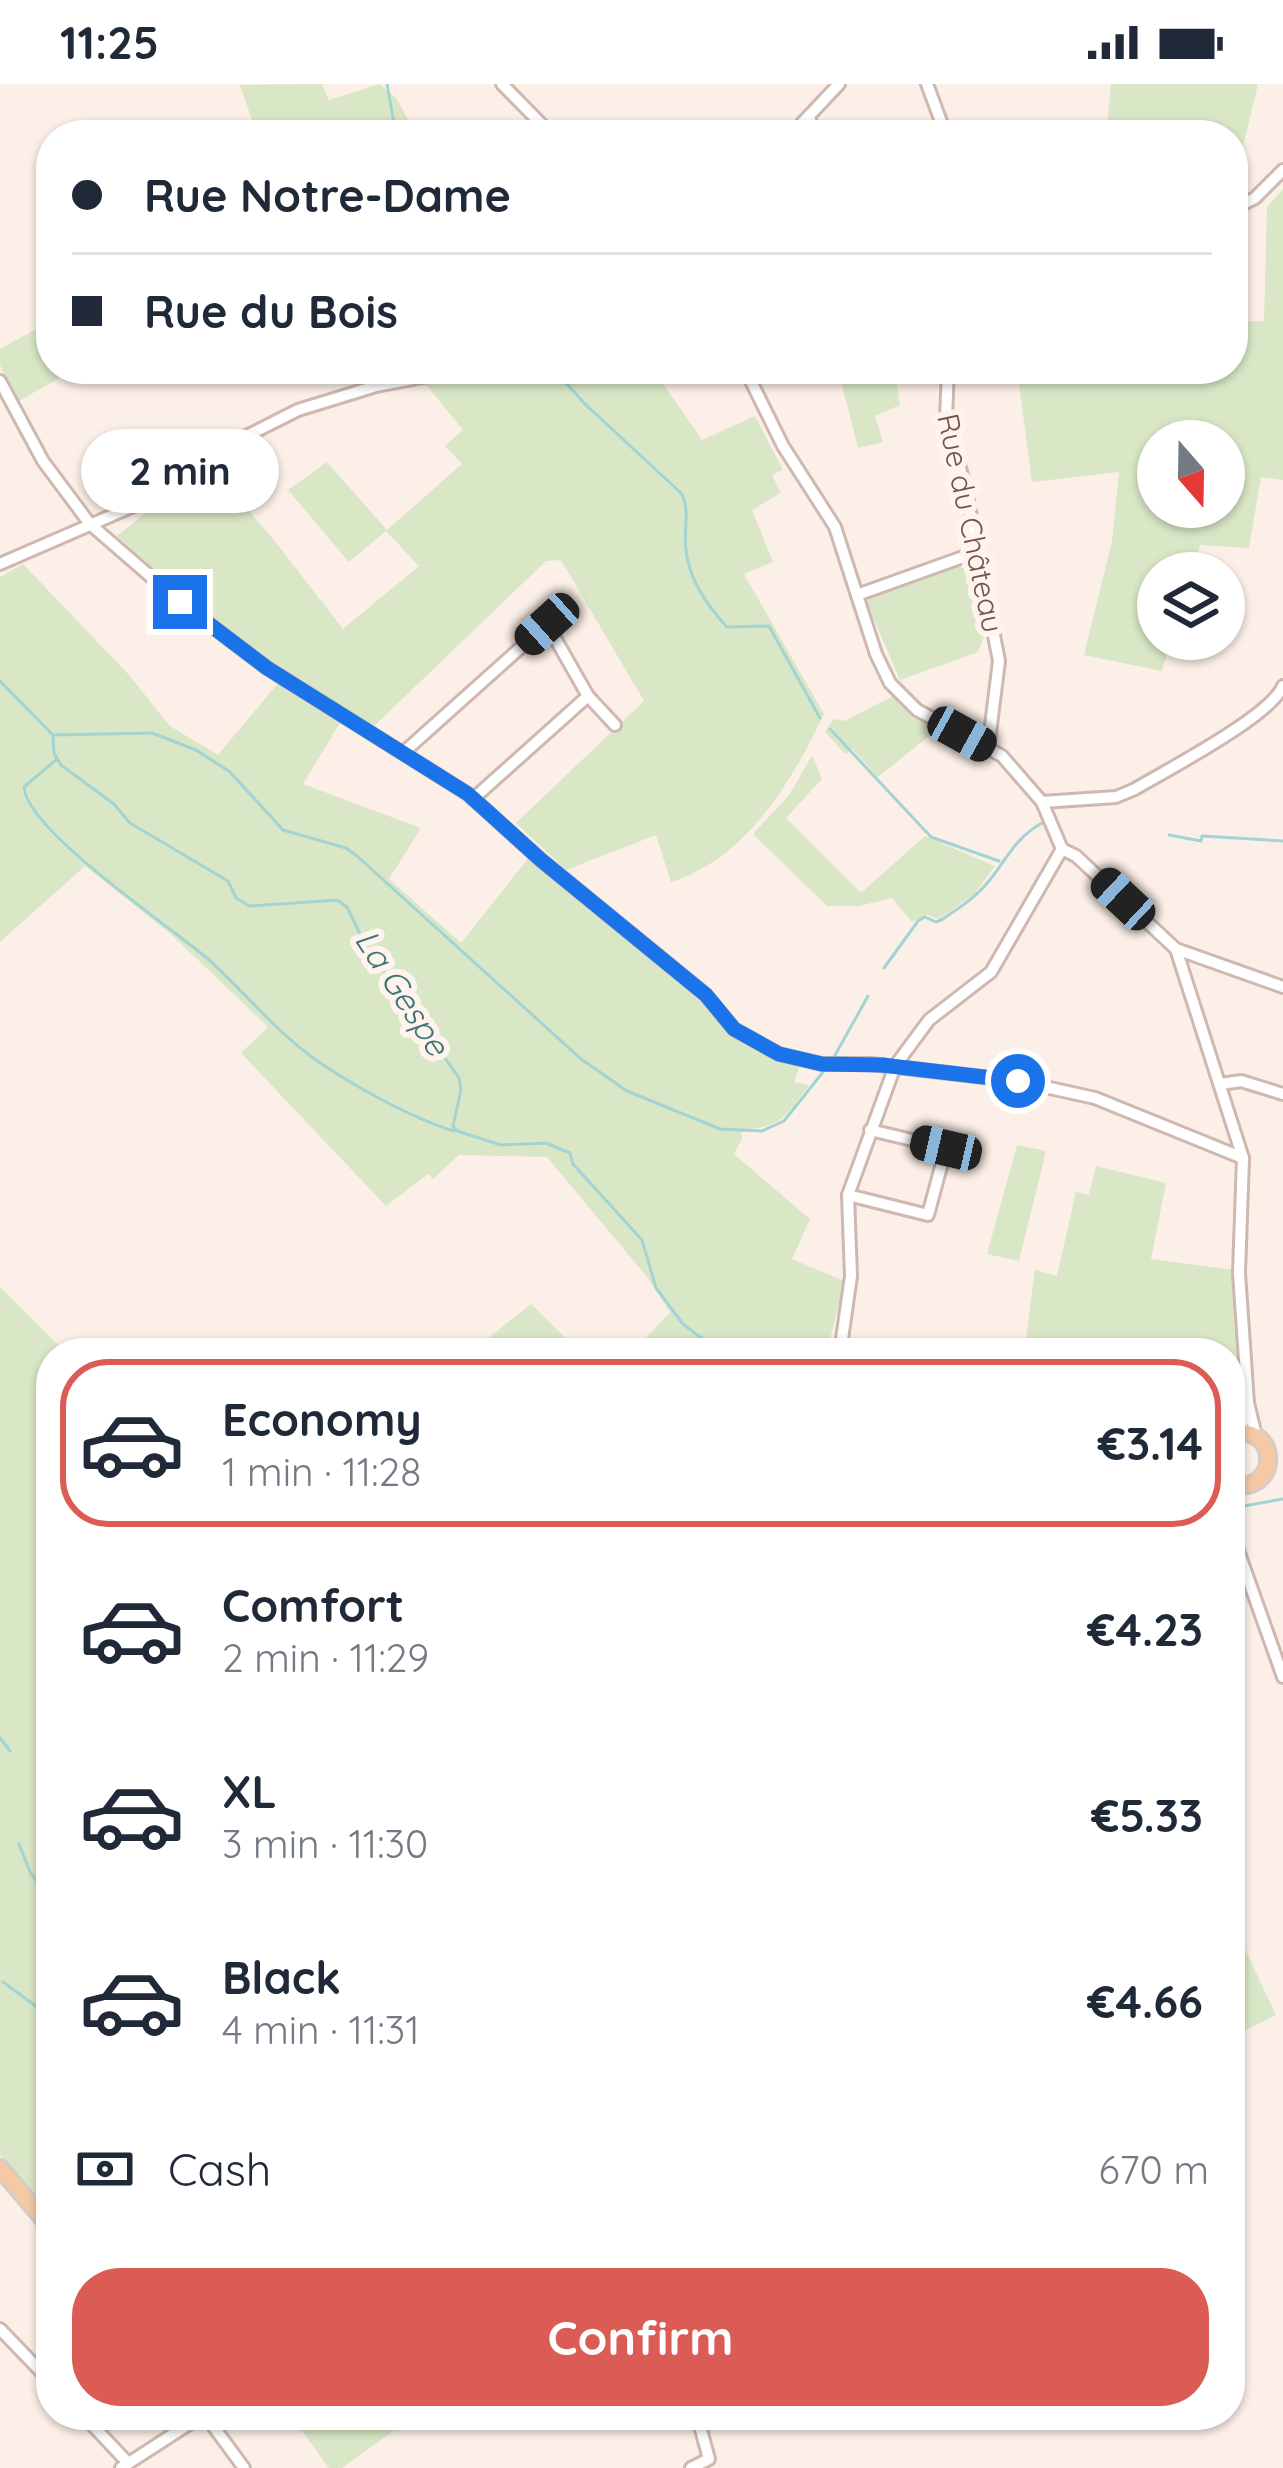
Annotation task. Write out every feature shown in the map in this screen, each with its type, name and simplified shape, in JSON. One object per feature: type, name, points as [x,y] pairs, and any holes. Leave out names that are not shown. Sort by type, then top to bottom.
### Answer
[{"type":"main road","points":[[1245,1435],[1283,1447]]},
{"type":"main road","points":[[1260,1440],[1268,1470]]},
{"type":"main road","points":[[1245,1484],[1283,1463]]},
{"type":"main road","points":[[0,2168],[36,2210]]},
{"type":"street","points":[[502,84],[537,120]]},
{"type":"street","points":[[806,120],[839,84]]},
{"type":"street","points":[[927,84],[940,120]]},
{"type":"street","points":[[1248,202],[1283,170]]},
{"type":"street","points":[[0,381],[43,460],[90,524],[180,602],[267,668],[473,799],[706,995],[734,1029],[779,1054],[824,1064],[895,1066],[1018,1081],[1095,1098],[1244,1158]]},
{"type":"street","points":[[0,565],[136,505],[207,456],[298,410],[386,384]]},
{"type":"street","points":[[752,384],[783,446],[835,527],[890,683],[917,710],[1002,756],[1042,802],[1062,850],[1076,856],[1176,949],[1283,987]]},
{"type":"street","name":"Rue du Château","points":[[947,384],[946,418],[965,486],[999,661],[988,749]]},
{"type":"street","points":[[857,595],[977,552]]},
{"type":"street","points":[[404,752],[547,624],[588,696],[615,725]]},
{"type":"street","points":[[1042,802],[1116,797],[1135,789],[1239,726],[1279,696],[1283,686]]},
{"type":"street","points":[[473,799],[588,696]]},
{"type":"street","points":[[842,1338],[851,1276],[848,1195],[895,1066],[929,1020],[991,972],[1062,850]]},
{"type":"street","points":[[1176,949],[1244,1158],[1242,1338]]},
{"type":"street","points":[[1221,1084],[1241,1082],[1283,1094]]},
{"type":"street","points":[[848,1195],[928,1215],[946,1148],[870,1130]]},
{"type":"street","points":[[1245,1368],[1248,1403],[1260,1440]]},
{"type":"street","points":[[1245,1410],[1248,1403]]},
{"type":"street","points":[[1245,1573],[1283,1677]]},
{"type":"street","points":[[1264,1625],[1283,1623]]},
{"type":"street","points":[[0,2329],[36,2366]]},
{"type":"street","points":[[95,2430],[125,2466],[180,2430]]},
{"type":"street","points":[[218,2430],[244,2468]]},
{"type":"street","points":[[691,2468],[710,2456],[702,2430]]},
{"type":"green space","points":[[322,84],[329,100],[380,84],[397,99],[408,120],[252,120],[240,85]]},
{"type":"green space","points":[[1111,84],[1258,84],[1248,126],[1248,120],[1107,120]]},
{"type":"green space","points":[[1283,189],[1283,480],[1261,477],[1249,548],[1200,545],[1198,552],[1137,552],[1137,660],[1165,660],[1162,671],[1084,655],[1112,541],[1119,472],[1032,482],[1019,384],[1248,384],[1248,322],[1264,321],[1267,207]]},
{"type":"green space","points":[[36,329],[36,384],[49,384],[17,402],[0,365],[0,349]]},
{"type":"green space","points":[[425,384],[663,384],[702,440],[755,416],[783,470],[772,475],[781,493],[752,510],[773,562],[744,574],[824,714],[764,814],[698,871],[671,882],[656,835],[566,870],[516,823],[644,701],[561,560],[546,561],[372,728],[346,713],[303,784],[421,828],[389,879],[461,943],[530,856],[744,1041],[800,1065],[794,1082],[809,1085],[795,1105],[774,1123],[741,1129],[742,1139],[734,1154],[810,1219],[792,1259],[844,1281],[831,1338],[646,1338],[670,1312],[648,1278],[547,1157],[459,1155],[433,1179],[428,1174],[386,1206],[241,1053],[268,1027],[172,935],[85,866],[0,942],[0,577],[23,564],[129,675],[170,726],[218,755],[284,676],[197,608],[117,536],[207,463],[343,629],[419,566],[386,531],[349,562],[288,490],[327,462],[387,530],[462,464],[445,446],[463,430]]},
{"type":"green space","points":[[842,384],[896,384],[900,405],[875,416],[883,442],[858,448]]},
{"type":"green space","points":[[955,565],[976,573],[987,628],[978,652],[900,680],[867,603],[869,595]]},
{"type":"green space","points":[[893,696],[939,728],[878,777],[852,749],[845,754],[825,732],[834,719],[844,721]]},
{"type":"green space","points":[[812,755],[822,779],[786,818],[861,893],[925,836],[995,866],[973,895],[939,919],[927,915],[912,922],[892,898],[859,906],[827,906],[753,834],[790,794]]},
{"type":"green space","points":[[1017,1145],[1046,1151],[1019,1261],[987,1254]]},
{"type":"green space","points":[[1096,1166],[1166,1183],[1151,1259],[1234,1270],[1237,1338],[1026,1338],[1035,1270],[1057,1276],[1076,1192],[1089,1195]]},
{"type":"green space","points":[[0,1287],[51,1338],[36,1338],[36,2198],[0,2155]]},
{"type":"green space","points":[[531,1304],[566,1338],[488,1338]]},
{"type":"green space","points":[[1245,1949],[1276,2015],[1245,2030]]},
{"type":"green space","points":[[302,2430],[394,2430],[342,2468],[329,2468]]},
{"type":"waterway","points":[[387,84],[393,120]]},
{"type":"waterway","points":[[567,384],[681,493],[688,561],[700,592],[727,627],[769,626],[820,718]]},
{"type":"waterway","name":"La Gespe","points":[[0,681],[53,735],[54,753],[61,765],[114,804],[130,823],[228,881],[236,898],[249,906],[337,900],[347,907],[366,946],[459,1078],[453,1126],[457,1131],[501,1145],[546,1143],[570,1153],[573,1164],[642,1240],[656,1288],[683,1324],[701,1338]]},
{"type":"waterway","points":[[830,729],[931,837],[999,861]]},
{"type":"waterway","points":[[55,735],[152,733],[196,750],[230,772],[283,830],[346,848],[357,856],[581,1059],[627,1091],[720,1129],[762,1131],[784,1121],[827,1067]]},
{"type":"waterway","points":[[56,760],[24,787],[48,828],[73,852],[208,959],[316,1060],[382,1100],[454,1131]]},
{"type":"waterway","points":[[884,968],[918,921],[925,917],[936,922],[967,902],[1018,842],[1042,823]]},
{"type":"waterway","points":[[1169,835],[1201,841],[1202,836],[1283,841]]},
{"type":"waterway","points":[[834,1057],[868,996]]},
{"type":"waterway","name":"La Gespe","points":[[1245,1506],[1283,1499]]},
{"type":"waterway","points":[[0,1738],[10,1751]]},
{"type":"waterway","points":[[19,1844],[36,1880]]},
{"type":"waterway","points":[[3,1982],[36,2006]]},
{"type":"route","points":[[180,602],[267,668],[468,794],[706,995],[734,1029],[779,1054],[822,1064],[882,1065],[1018,1081]]}]
